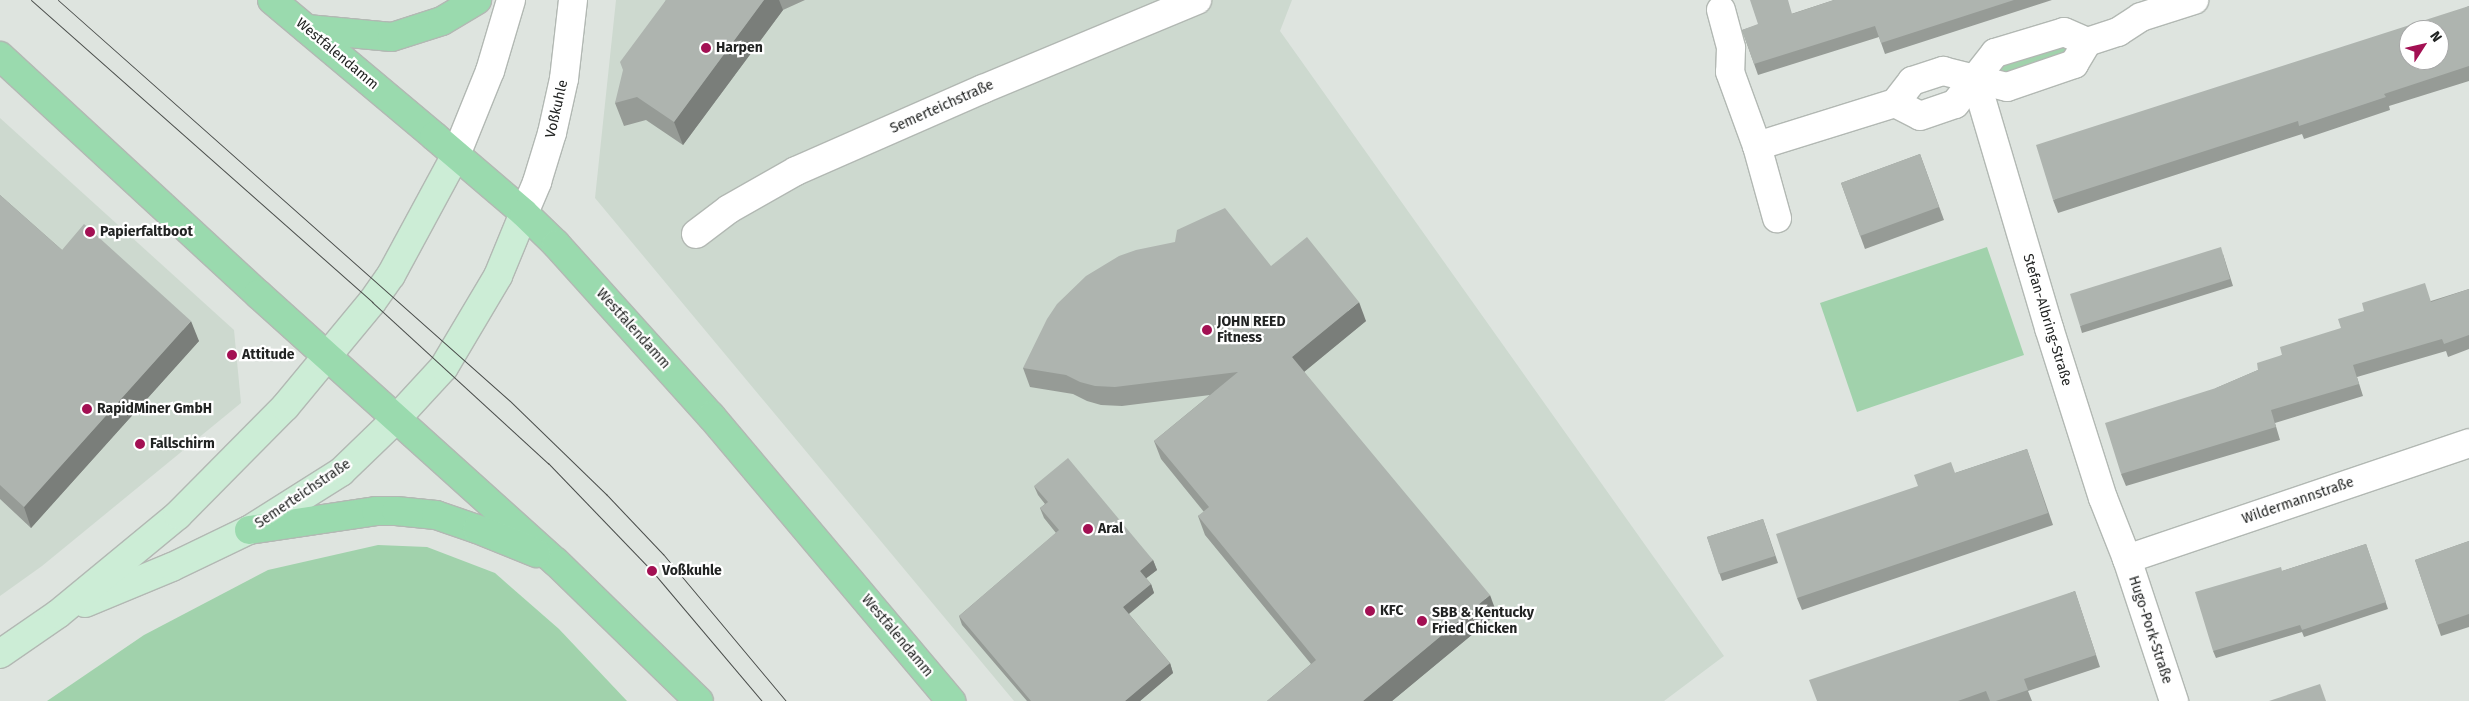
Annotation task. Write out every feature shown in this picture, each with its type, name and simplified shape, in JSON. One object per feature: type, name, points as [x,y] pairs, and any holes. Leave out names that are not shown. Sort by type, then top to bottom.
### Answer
[{"type":"main road","name":"Westfalendamm","points":[[272,0],[524,213],[595,287],[711,416],[951,701]]},
{"type":"main road","points":[[307,29],[392,37],[442,21],[477,0]]},
{"type":"main road","points":[[0,56],[556,562],[699,701]]},
{"type":"main road","name":"Semerteichstraße","points":[[0,654],[58,614],[178,515],[285,407],[372,302],[391,275],[456,155]]},
{"type":"main road","name":"Semerteichstraße","points":[[58,614],[172,567],[249,530],[341,472],[397,418],[444,367],[498,276],[524,213]]},
{"type":"main road","points":[[249,530],[376,512],[428,515],[477,529],[556,562]]},
{"type":"street","points":[[456,155],[490,71],[511,0]]},
{"type":"street","name":"Voßkuhle","points":[[524,213],[537,182],[552,133],[564,79],[573,0]]},
{"type":"street","name":"Semerteichstraße","points":[[696,234],[729,209],[796,171],[983,89],[1197,0]]},
{"type":"street","points":[[1975,78],[1995,52],[2064,32],[2087,42],[2118,32],[2141,17],[2194,0]]},
{"type":"street","points":[[1721,10],[1732,48],[1730,72],[1757,146],[1777,218]]},
{"type":"street","points":[[1757,146],[1895,103],[1912,81],[1943,71],[2007,87],[2074,64],[2087,42]]},
{"type":"street","name":"Stefan-Albring-Straße","points":[[1975,78],[2035,285],[2103,498],[2127,560]]},
{"type":"street","name":"Wildermannstraße","points":[[2127,560],[2469,443]]},
{"type":"street","name":"Hugo-Pork-Straße","points":[[2127,560],[2174,701]]},
{"type":"shaded area","points":[[616,0],[1292,0],[1280,31],[1724,656],[1664,701],[1014,701],[595,198]]},
{"type":"shaded area","points":[[0,118],[234,330],[241,403],[42,566],[0,596]]},
{"type":"green space","points":[[2061,45],[2066,47],[2068,51],[2065,55],[2004,75],[2000,72],[2001,65]]},
{"type":"green space","points":[[1987,247],[2024,355],[1857,412],[1820,303]]},
{"type":"green space","points":[[378,545],[427,547],[495,573],[559,629],[627,701],[47,701],[144,635],[268,570]]},
{"type":"building","name":"Harpen","points":[[666,0],[764,0],[674,122],[637,97],[615,103],[623,70],[620,62]]},
{"type":"building","points":[[1750,0],[1788,0],[1792,14],[1834,0],[2014,0],[1881,43],[1875,26],[1754,64],[1742,30],[1758,24]]},
{"type":"building","points":[[2469,6],[2469,66],[2384,94],[2386,97],[2299,126],[2298,121],[2053,200],[2036,145],[2399,28],[2399,70],[2449,70],[2449,20],[2425,20]]},
{"type":"building","points":[[1920,154],[1939,207],[1860,236],[1841,183]]},
{"type":"building","points":[[0,195],[62,250],[84,224],[191,321],[24,507],[0,485]]},
{"type":"building","points":[[1225,208],[1271,266],[1307,237],[1359,302],[1292,357],[1490,595],[1363,701],[1267,701],[1316,660],[1198,516],[1209,507],[1154,441],[1238,372],[1115,387],[1095,386],[1080,382],[1066,375],[1023,368],[1047,319],[1057,304],[1086,276],[1119,256],[1136,250],[1175,242],[1177,230]]},
{"type":"building","points":[[2221,247],[2230,279],[2080,326],[2070,294]]},
{"type":"building","points":[[2425,283],[2431,302],[2469,289],[2469,335],[2444,344],[2442,339],[2353,365],[2359,384],[2271,410],[2276,427],[2121,474],[2105,423],[2216,388],[2258,370],[2257,363],[2282,355],[2280,347],[2341,328],[2338,319],[2364,311],[2362,303]]},
{"type":"building","points":[[2027,449],[2048,513],[1797,598],[1776,534],[1918,486],[1914,475],[1951,462],[1955,473]]},
{"type":"building","points":[[1068,458],[1153,560],[1140,571],[1151,584],[1123,607],[1170,663],[1125,701],[1031,701],[959,616],[1059,530],[1040,508],[1048,502],[1034,486]]},
{"type":"building","points":[[1763,519],[1775,556],[1719,574],[1707,537]]},
{"type":"building","points":[[2469,541],[2469,614],[2437,625],[2415,560]]},
{"type":"building","points":[[2366,544],[2386,602],[2302,630],[2300,625],[2213,651],[2195,592],[2281,567],[2282,571]]},
{"type":"building","points":[[2075,591],[2096,655],[2024,679],[2028,690],[1996,701],[1990,701],[1986,691],[1958,701],[1817,701],[1809,680]]},
{"type":"building","points":[[2320,684],[2326,701],[2269,701]]},
{"type":"tram line","points":[[31,0],[372,302],[548,463],[652,571],[762,701]]},
{"type":"tram line","points":[[58,0],[510,401],[606,494],[663,554],[786,701]]},
{"type":"place","name":"Harpen","points":[[706,48]]},
{"type":"place","name":"Papierfaltboot","points":[[90,232]]},
{"type":"place","name":"JOHN REED Fitness","points":[[1207,330]]},
{"type":"place","name":"Attitude","points":[[232,355]]},
{"type":"place","name":"RapidMiner GmbH","points":[[87,409]]},
{"type":"place","name":"Fallschirm","points":[[140,444]]},
{"type":"place","name":"Aral","points":[[1088,529]]},
{"type":"place","name":"Voßkuhle","points":[[652,571]]},
{"type":"place","name":"KFC","points":[[1370,611]]},
{"type":"place","name":"SBB & Kentucky Fried Chicken","points":[[1422,621]]}]
